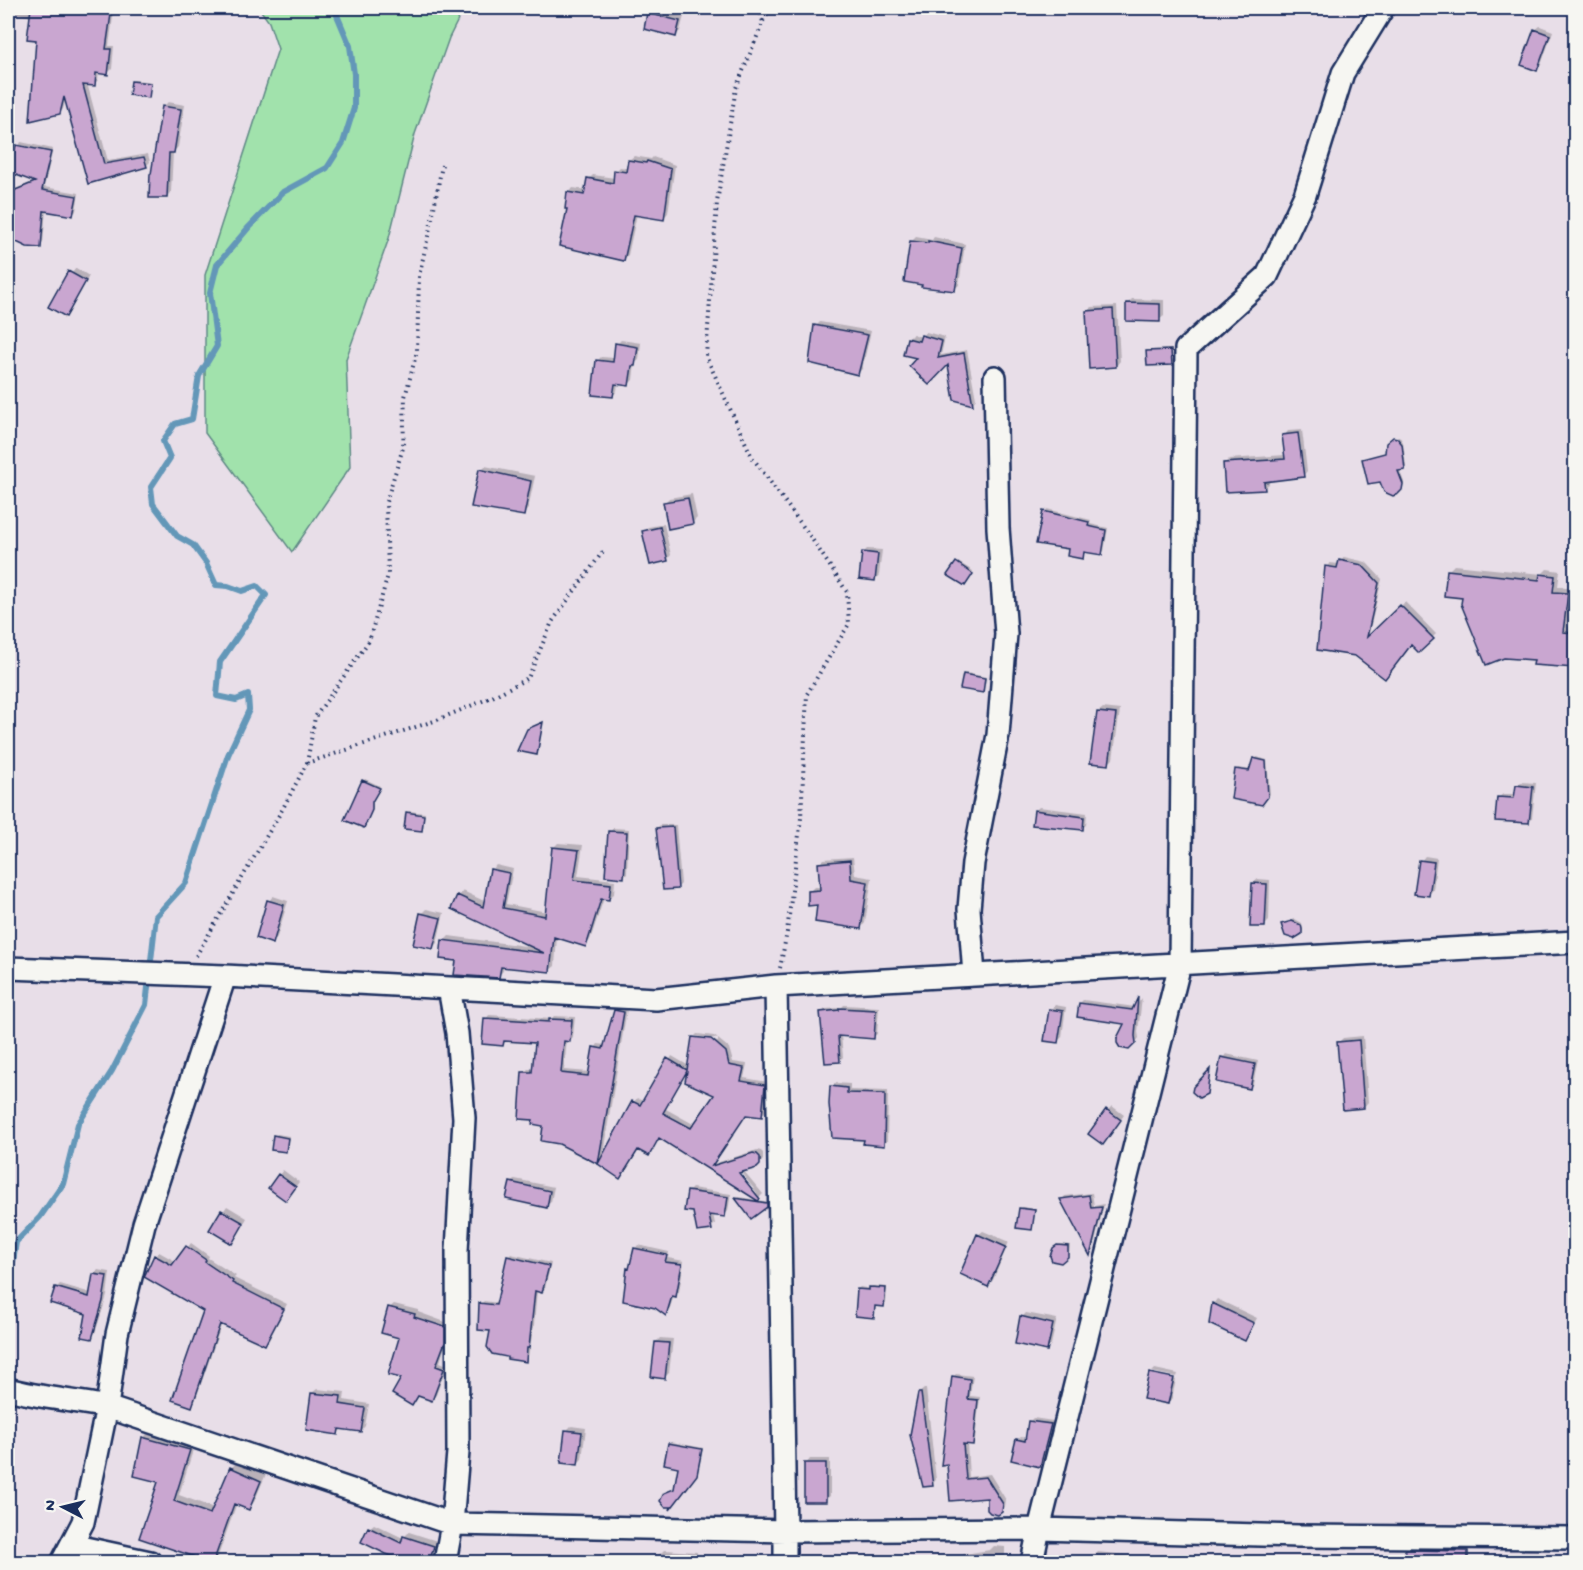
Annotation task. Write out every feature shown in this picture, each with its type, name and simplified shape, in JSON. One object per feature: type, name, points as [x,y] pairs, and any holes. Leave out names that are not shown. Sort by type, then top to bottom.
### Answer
[{"type":"street","points":[[1032,1563],[1180,964],[1186,349],[1267,276],[1305,195],[1343,73],[1381,8]]},
{"type":"street","points":[[974,975],[969,909],[973,863],[998,735],[1006,634],[998,528],[995,377]]},
{"type":"street","points":[[8,968],[225,976],[656,999],[776,986],[1575,942]]},
{"type":"street","points":[[150,1563],[66,1554],[83,1522],[107,1407],[117,1334],[144,1224],[225,976]]},
{"type":"street","points":[[776,986],[785,1563]]},
{"type":"street","points":[[445,1563],[452,1524],[458,1452],[457,1251],[464,1118],[449,988]]},
{"type":"street","points":[[8,1389],[25,1394],[50,1396],[107,1407],[452,1524],[785,1531],[1039,1529],[1298,1536],[1575,1538]]},
{"type":"path","points":[[759,8],[763,22]]},
{"type":"path","points":[[772,8],[763,22],[736,88],[717,202],[706,356],[752,457],[848,592],[849,624],[807,694],[801,818],[787,932],[776,986]]},
{"type":"path","points":[[175,975],[282,810],[307,763],[315,717],[369,641],[388,575],[386,502],[403,448],[405,397],[417,351],[419,276],[442,165]]},
{"type":"path","points":[[307,763],[437,720],[492,697],[528,678],[552,622],[603,550]]},
{"type":"green space","points":[[259,8],[464,8],[449,38],[415,134],[389,238],[346,359],[350,467],[292,552],[205,433],[205,275],[278,49],[269,22]]},
{"type":"building","points":[[31,8],[65,8],[111,14],[106,49],[111,49],[108,75],[96,73],[95,86],[83,85],[104,164],[144,157],[147,167],[88,184],[64,97],[60,114],[30,121],[36,40],[27,39]]},
{"type":"building","points":[[647,13],[680,21],[676,37],[644,29]]},
{"type":"building","points":[[1534,29],[1550,35],[1537,71],[1521,65]]},
{"type":"building","points":[[131,81],[151,83],[149,98],[129,95]]},
{"type":"building","points":[[162,106],[181,109],[174,153],[169,153],[167,198],[149,198],[150,174]]},
{"type":"building","points":[[16,145],[51,152],[42,190],[77,196],[73,216],[44,211],[41,248],[27,247],[8,238],[8,193],[35,182],[8,172]]},
{"type":"building","points":[[628,160],[646,163],[647,161],[671,169],[664,220],[634,215],[624,261],[559,246],[567,209],[565,209],[567,192],[584,195],[587,178],[613,183],[614,170],[626,172]]},
{"type":"building","points":[[910,241],[928,243],[928,241],[962,248],[955,291],[921,287],[922,285],[904,282]]},
{"type":"building","points":[[68,271],[86,281],[66,317],[48,307]]},
{"type":"building","points":[[1126,303],[1160,304],[1160,322],[1126,321]]},
{"type":"building","points":[[1113,309],[1116,367],[1089,369],[1086,311]]},
{"type":"building","points":[[814,325],[868,335],[858,375],[809,363]]},
{"type":"building","points":[[921,335],[942,341],[938,358],[964,353],[973,405],[954,400],[948,365],[929,385],[909,366],[916,358],[903,355],[907,338],[919,341]]},
{"type":"building","points":[[615,343],[638,347],[629,386],[615,384],[613,397],[592,395],[596,360],[613,362]]},
{"type":"building","points":[[1171,350],[1172,365],[1147,366],[1146,351]]},
{"type":"building","points":[[1298,433],[1304,477],[1264,482],[1265,490],[1225,492],[1223,463],[1285,459],[1282,435]]},
{"type":"building","points":[[1393,437],[1402,444],[1405,470],[1398,471],[1403,484],[1402,490],[1393,496],[1384,492],[1380,482],[1368,484],[1362,459],[1385,453],[1386,443]]},
{"type":"building","points":[[479,469],[531,481],[524,516],[471,507]]},
{"type":"building","points":[[688,498],[693,524],[668,529],[663,502]]},
{"type":"building","points":[[1043,511],[1089,522],[1088,526],[1106,530],[1102,555],[1084,552],[1083,559],[1067,556],[1068,549],[1036,544]]},
{"type":"building","points":[[660,527],[668,561],[650,565],[642,531]]},
{"type":"building","points":[[862,552],[878,554],[875,581],[859,579]]},
{"type":"building","points":[[1339,560],[1362,565],[1379,583],[1367,637],[1400,605],[1434,639],[1419,653],[1411,645],[1385,679],[1355,656],[1317,650],[1325,566],[1337,568]]},
{"type":"building","points":[[956,562],[973,574],[965,586],[947,575]]},
{"type":"building","points":[[1447,570],[1539,580],[1540,574],[1555,576],[1553,592],[1568,593],[1563,632],[1575,633],[1575,668],[1533,665],[1534,660],[1504,658],[1486,665],[1461,604],[1462,598],[1444,596]]},
{"type":"building","points":[[963,674],[985,678],[983,693],[960,689]]},
{"type":"building","points":[[1097,712],[1116,714],[1109,765],[1090,763]]},
{"type":"building","points":[[543,722],[537,755],[517,751],[527,729]]},
{"type":"building","points":[[1253,758],[1266,761],[1268,797],[1262,805],[1231,799],[1235,769],[1249,771]]},
{"type":"building","points":[[362,780],[380,788],[372,802],[372,810],[364,828],[344,820]]},
{"type":"building","points":[[1516,785],[1533,787],[1529,823],[1495,821],[1497,797],[1514,798]]},
{"type":"building","points":[[1034,810],[1084,817],[1083,830],[1032,825]]},
{"type":"building","points":[[406,812],[424,815],[422,831],[404,829]]},
{"type":"building","points":[[673,827],[678,889],[663,890],[656,828]]},
{"type":"building","points":[[608,831],[627,832],[624,878],[605,876]]},
{"type":"building","points":[[552,847],[579,850],[574,880],[611,884],[609,900],[601,899],[586,947],[554,937],[550,972],[501,967],[499,978],[454,975],[456,961],[440,959],[442,940],[544,953],[451,909],[457,895],[483,907],[490,869],[509,873],[503,908],[545,916]]},
{"type":"building","points":[[850,860],[851,879],[868,882],[861,929],[815,922],[817,905],[808,906],[808,891],[820,890],[818,863]]},
{"type":"building","points":[[1419,860],[1434,862],[1429,896],[1414,894]]},
{"type":"building","points":[[1252,883],[1267,884],[1265,927],[1250,927]]},
{"type":"building","points":[[267,900],[284,905],[273,944],[256,938]]},
{"type":"building","points":[[420,913],[441,918],[433,949],[413,945]]},
{"type":"building","points":[[1292,921],[1301,925],[1302,929],[1302,934],[1294,939],[1285,936],[1281,924]]},
{"type":"building","points":[[1138,997],[1136,1043],[1129,1050],[1120,1048],[1117,1043],[1124,1024],[1077,1017],[1079,1003],[1132,1010]]},
{"type":"building","points":[[839,1008],[876,1010],[874,1039],[838,1036],[840,1062],[825,1063],[820,1012],[839,1010]]},
{"type":"building","points":[[1049,1009],[1063,1011],[1058,1043],[1044,1041]]},
{"type":"building","points":[[614,1010],[624,1012],[598,1164],[559,1144],[541,1141],[543,1126],[532,1124],[533,1120],[519,1119],[522,1072],[532,1072],[535,1043],[504,1041],[503,1046],[482,1044],[484,1018],[549,1022],[549,1019],[572,1020],[570,1042],[564,1041],[561,1073],[588,1076],[593,1047],[603,1049]]},
{"type":"building","points":[[692,1037],[711,1039],[726,1052],[729,1065],[744,1068],[741,1081],[765,1085],[762,1117],[746,1115],[712,1166],[753,1153],[757,1154],[760,1157],[760,1165],[739,1173],[760,1199],[758,1201],[659,1138],[649,1156],[638,1150],[620,1179],[598,1164],[632,1101],[640,1105],[667,1058],[687,1070]],"holes":[[[687,1071],[685,1082],[714,1095],[691,1128],[663,1113]]]},
{"type":"building","points":[[1359,1040],[1364,1108],[1343,1110],[1337,1042]]},
{"type":"building","points":[[1221,1057],[1255,1064],[1250,1089],[1216,1082]]},
{"type":"building","points":[[1210,1069],[1207,1094],[1199,1098],[1192,1092],[1193,1087]]},
{"type":"building","points":[[830,1086],[847,1088],[847,1093],[885,1094],[884,1146],[863,1144],[864,1140],[832,1138]]},
{"type":"building","points":[[1106,1109],[1121,1120],[1103,1145],[1088,1134]]},
{"type":"building","points":[[273,1135],[288,1138],[286,1152],[271,1150]]},
{"type":"building","points":[[278,1174],[296,1187],[286,1201],[268,1188]]},
{"type":"building","points":[[510,1182],[550,1191],[547,1208],[506,1199]]},
{"type":"building","points":[[687,1191],[728,1197],[725,1217],[709,1215],[712,1230],[697,1232],[693,1212],[684,1211]]},
{"type":"building","points":[[1089,1195],[1091,1208],[1102,1207],[1090,1256],[1060,1199]]},
{"type":"building","points":[[735,1198],[767,1203],[767,1207],[751,1219]]},
{"type":"building","points":[[1019,1208],[1035,1210],[1032,1230],[1016,1228]]},
{"type":"building","points":[[221,1210],[244,1223],[232,1244],[209,1230]]},
{"type":"building","points":[[977,1234],[1006,1247],[988,1287],[960,1274]]},
{"type":"building","points":[[1057,1245],[1068,1246],[1068,1257],[1061,1263],[1052,1261],[1050,1256]]},
{"type":"building","points":[[186,1246],[233,1281],[232,1283],[284,1309],[265,1345],[220,1324],[192,1407],[172,1400],[203,1311],[144,1277],[154,1255],[172,1265]]},
{"type":"building","points":[[634,1248],[667,1255],[665,1262],[682,1264],[676,1297],[672,1296],[666,1316],[655,1308],[623,1301],[627,1268],[629,1269]]},
{"type":"building","points":[[507,1256],[549,1266],[542,1293],[535,1291],[526,1362],[492,1354],[487,1347],[490,1331],[478,1330],[479,1303],[496,1305]]},
{"type":"building","points":[[93,1274],[107,1276],[103,1301],[92,1339],[82,1337],[86,1314],[50,1303],[55,1287],[89,1297]]},
{"type":"building","points":[[869,1287],[886,1288],[884,1307],[875,1306],[874,1318],[855,1316],[857,1289],[869,1290]]},
{"type":"building","points":[[1212,1303],[1254,1323],[1245,1341],[1209,1324]]},
{"type":"building","points":[[388,1307],[415,1314],[414,1317],[445,1327],[445,1342],[436,1366],[444,1369],[432,1401],[418,1396],[412,1406],[392,1394],[401,1378],[388,1375],[399,1338],[381,1333]]},
{"type":"building","points":[[1020,1316],[1053,1324],[1047,1351],[1015,1344]]},
{"type":"building","points":[[655,1342],[669,1343],[665,1379],[651,1377]]},
{"type":"building","points":[[1149,1373],[1174,1378],[1168,1404],[1143,1399]]},
{"type":"building","points":[[952,1376],[970,1379],[968,1399],[978,1400],[973,1445],[963,1444],[966,1479],[986,1477],[1003,1504],[1002,1512],[998,1515],[987,1510],[987,1498],[950,1501],[947,1464],[941,1465]]},
{"type":"building","points":[[311,1393],[341,1396],[340,1404],[365,1408],[361,1432],[339,1429],[338,1435],[306,1430]]},
{"type":"building","points":[[918,1393],[921,1393],[933,1486],[923,1487],[910,1435]]},
{"type":"building","points":[[1028,1421],[1051,1424],[1040,1467],[1011,1460],[1016,1439],[1025,1441]]},
{"type":"building","points":[[565,1430],[582,1432],[578,1465],[561,1463]]},
{"type":"building","points":[[142,1437],[190,1450],[174,1501],[210,1514],[230,1467],[261,1481],[249,1510],[234,1504],[213,1563],[139,1538],[158,1482],[134,1476]]},
{"type":"building","points":[[668,1443],[702,1449],[697,1475],[670,1510],[671,1507],[665,1507],[660,1501],[664,1493],[674,1489],[678,1467],[664,1464]]},
{"type":"building","points":[[804,1463],[826,1463],[826,1502],[804,1502]]},
{"type":"building","points":[[368,1527],[401,1543],[403,1536],[434,1546],[429,1563],[413,1563],[361,1542]]},
{"type":"building","points":[[1405,1550],[1468,1551],[1468,1563],[1403,1563]]},
{"type":"waterway","points":[[8,1296],[16,1242],[40,1217],[63,1184],[78,1124],[112,1071],[146,1005],[156,916],[186,883],[228,755],[249,710],[248,695],[236,700],[217,696],[220,662],[266,595],[257,586],[242,591],[216,585],[206,563],[193,545],[177,536],[153,504],[151,487],[170,458],[163,441],[175,424],[192,419],[199,376],[217,346],[210,293],[217,265],[283,192],[327,168],[343,143],[354,108],[354,74],[350,46],[334,8]]}]
